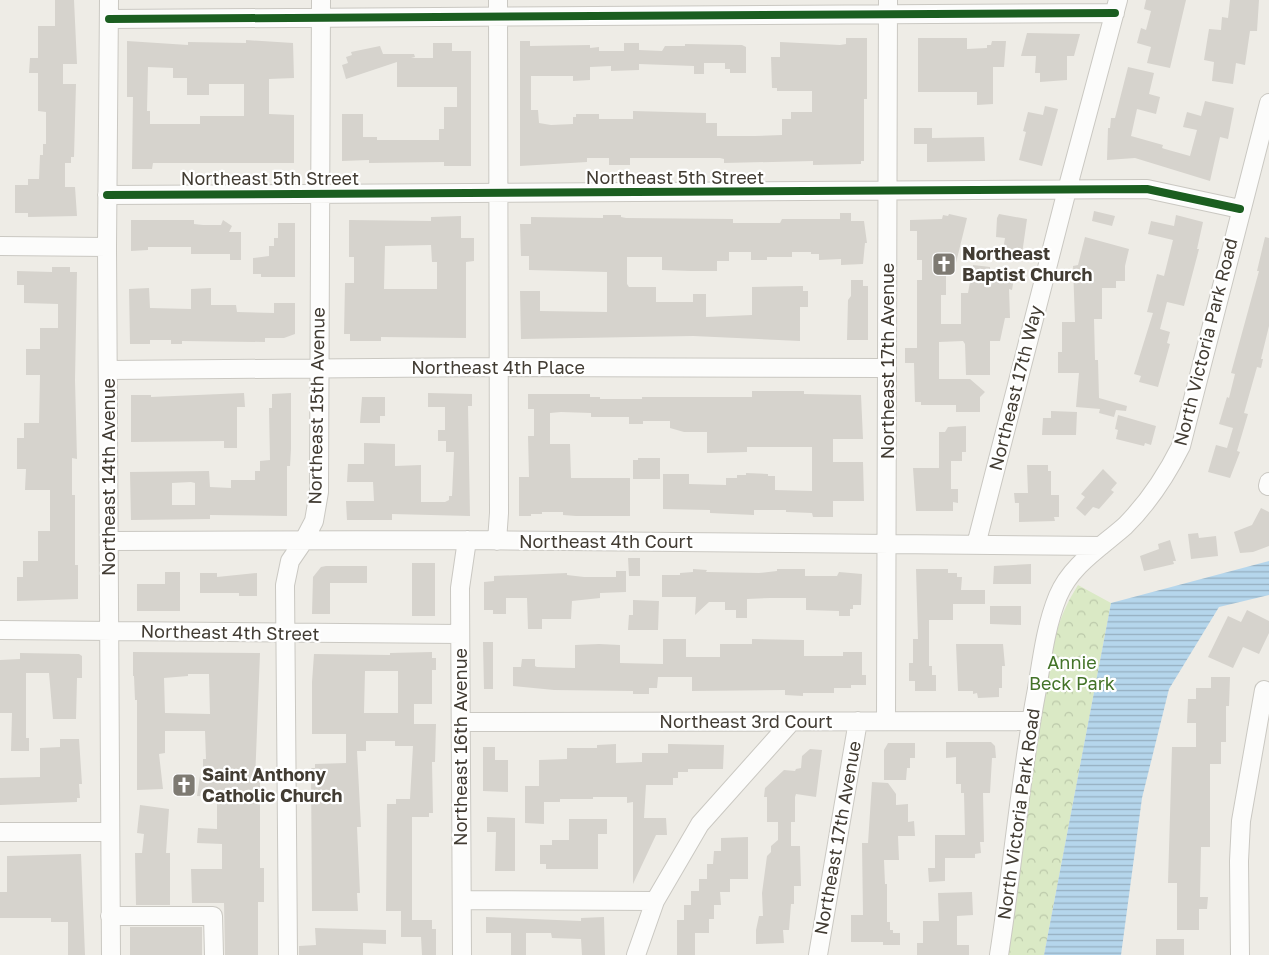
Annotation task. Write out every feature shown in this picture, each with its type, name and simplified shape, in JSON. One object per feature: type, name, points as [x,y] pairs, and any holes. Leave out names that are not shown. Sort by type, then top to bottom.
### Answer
[{"type":"street","name":"Northeast 14th Avenue","points":[[109,0],[107,247],[111,955]]},
{"type":"street","name":"Northeast 15th Avenue","points":[[288,955],[287,577],[290,561],[314,521],[319,492],[321,0]]},
{"type":"street","points":[[109,19],[321,19],[498,8],[1117,6]]},
{"type":"street","name":"Northeast 17th Way","points":[[976,545],[1067,190],[1117,6]]},
{"type":"street","points":[[496,541],[499,512],[498,8]]},
{"type":"street","name":"Northeast 17th Avenue","points":[[886,721],[889,191],[888,8]]},
{"type":"street","name":"North Victoria Park Road","points":[[999,955],[1031,721],[1047,632],[1058,596],[1073,570],[1147,502],[1167,475],[1181,446],[1240,209],[1269,103]]},
{"type":"street","name":"Northeast 5th Street","points":[[108,195],[1147,189],[1240,209]]},
{"type":"street","points":[[0,246],[107,247]]},
{"type":"street","name":"Northeast 4th Place","points":[[109,370],[320,370],[498,367],[887,368]]},
{"type":"street","name":"Northeast 4th Court","points":[[110,541],[303,542],[467,540],[1101,546]]},
{"type":"street","name":"Northeast 16th Avenue","points":[[462,955],[460,588],[467,540]]},
{"type":"street","name":"Northeast 4th Street","points":[[0,630],[286,634],[460,634]]},
{"type":"street","points":[[1240,955],[1239,861],[1241,820],[1264,690]]},
{"type":"street","name":"Northeast 3rd Court","points":[[462,722],[1031,721]]},
{"type":"street","points":[[636,955],[655,901],[700,824],[791,722]]},
{"type":"street","name":"Northeast 17th Avenue","points":[[818,955],[858,722]]},
{"type":"street","points":[[0,832],[110,832]]},
{"type":"street","points":[[462,900],[655,901]]},
{"type":"street","points":[[110,916],[213,916],[214,955]]},
{"type":"green space","name":"Annie Beck Park","points":[[1078,585],[1111,603],[1044,955],[1006,955],[1047,675],[1058,628]]},
{"type":"water","points":[[1269,561],[1269,595],[1219,607],[1169,689],[1142,798],[1121,955],[1044,955],[1111,603]]},
{"type":"building","points":[[55,0],[74,0],[77,64],[63,64],[63,84],[76,84],[74,157],[71,157],[71,163],[65,163],[65,187],[75,187],[77,216],[28,217],[28,213],[15,213],[15,185],[28,185],[28,179],[39,179],[40,155],[43,155],[43,144],[46,144],[46,112],[38,111],[38,73],[29,73],[30,58],[38,58],[38,26],[55,26]]},
{"type":"building","points":[[1146,0],[1186,0],[1170,68],[1147,63],[1151,47],[1137,43],[1141,28],[1146,30],[1151,11],[1144,9]]},
{"type":"building","points":[[1230,0],[1259,0],[1257,31],[1250,31],[1245,65],[1236,63],[1233,84],[1212,81],[1214,62],[1204,60],[1209,29],[1221,30],[1222,17],[1228,18]]},
{"type":"building","points":[[1027,33],[1080,34],[1074,56],[1067,56],[1067,80],[1040,82],[1040,73],[1035,73],[1036,56],[1021,56]]},
{"type":"building","points":[[846,38],[867,38],[867,99],[864,99],[864,161],[861,161],[861,164],[813,165],[813,161],[724,163],[724,159],[720,158],[630,158],[630,165],[609,165],[609,158],[587,158],[587,162],[520,166],[520,41],[530,41],[530,46],[590,45],[590,48],[599,47],[599,51],[624,51],[624,43],[639,43],[639,50],[662,51],[665,46],[685,46],[685,44],[742,45],[746,47],[746,73],[730,73],[730,69],[725,69],[725,63],[704,63],[704,74],[694,74],[694,66],[639,64],[639,70],[611,71],[611,66],[590,67],[590,80],[573,81],[573,76],[531,76],[531,110],[538,110],[539,123],[551,125],[573,124],[573,117],[576,117],[576,114],[599,114],[599,119],[633,119],[633,111],[706,113],[706,123],[717,123],[717,136],[755,136],[782,135],[782,119],[791,119],[791,112],[812,112],[812,91],[777,91],[777,88],[772,88],[771,57],[780,57],[780,42],[840,45],[846,44]]},
{"type":"building","points":[[918,38],[967,38],[967,49],[987,48],[987,45],[991,45],[992,41],[1006,41],[1004,67],[993,67],[993,104],[977,105],[977,92],[918,92]]},
{"type":"building","points":[[246,40],[293,43],[294,78],[269,79],[269,114],[294,115],[294,163],[153,163],[152,169],[132,169],[133,97],[127,97],[127,41],[188,45],[188,42],[246,43]],"holes":[[[148,67],[173,68],[173,78],[187,78],[187,95],[209,95],[209,84],[244,84],[244,116],[200,116],[200,124],[150,124],[150,111],[147,111]]]},
{"type":"building","points":[[433,43],[452,43],[452,51],[471,51],[471,166],[444,166],[444,162],[369,163],[369,160],[342,161],[342,114],[363,114],[363,137],[377,137],[377,140],[439,140],[439,129],[444,129],[444,107],[457,107],[457,87],[397,87],[397,62],[346,79],[342,65],[348,63],[346,57],[352,55],[351,52],[380,46],[383,54],[414,54],[415,57],[411,58],[433,58]]},
{"type":"building","points":[[1128,67],[1154,73],[1149,94],[1160,97],[1156,114],[1137,109],[1131,136],[1163,145],[1162,148],[1190,156],[1197,130],[1183,127],[1187,112],[1201,116],[1205,101],[1234,108],[1228,139],[1220,137],[1210,181],[1135,158],[1107,160],[1108,128],[1110,128],[1111,118],[1115,118]]},
{"type":"building","points":[[1045,106],[1058,109],[1042,166],[1019,160],[1026,132],[1023,131],[1028,112],[1043,115]]},
{"type":"building","points":[[914,128],[932,128],[932,138],[984,137],[985,161],[927,162],[927,144],[914,144]]},
{"type":"building","points":[[1094,211],[1115,216],[1112,226],[1092,221]]},
{"type":"building","points":[[840,213],[851,213],[851,221],[864,221],[867,243],[865,243],[863,264],[841,265],[841,259],[819,260],[819,254],[811,254],[811,252],[792,252],[792,257],[767,257],[767,260],[751,260],[751,252],[729,252],[729,261],[717,261],[717,271],[691,271],[662,270],[662,257],[627,257],[627,284],[629,287],[656,287],[656,302],[693,302],[693,294],[706,294],[706,317],[752,315],[752,287],[803,286],[803,291],[808,291],[808,307],[800,307],[800,341],[693,336],[521,339],[520,291],[540,291],[540,311],[607,312],[607,272],[529,270],[529,256],[521,256],[520,224],[531,224],[531,217],[603,218],[603,215],[621,215],[621,217],[626,218],[733,219],[733,223],[780,223],[782,219],[840,219]]},
{"type":"building","points":[[949,214],[967,218],[954,271],[946,271],[946,295],[941,295],[941,324],[961,324],[961,293],[968,293],[973,265],[990,267],[990,274],[1014,278],[1012,290],[1009,289],[1010,318],[1005,318],[1000,341],[990,341],[990,375],[966,375],[965,344],[963,341],[939,342],[939,379],[970,379],[985,392],[980,397],[980,412],[956,412],[956,405],[921,405],[921,402],[915,402],[914,363],[905,363],[905,348],[917,348],[917,280],[922,280],[922,260],[917,260],[917,231],[910,231],[910,220],[942,219],[943,215],[948,216]]},
{"type":"building","points":[[999,214],[1027,219],[1022,254],[1003,251],[1005,238],[996,237]]},
{"type":"building","points":[[1176,215],[1203,222],[1197,249],[1199,249],[1184,306],[1167,302],[1160,329],[1170,332],[1167,343],[1170,344],[1158,387],[1139,382],[1141,376],[1134,374],[1153,313],[1147,312],[1157,274],[1164,276],[1173,240],[1148,234],[1151,221],[1174,226]]},
{"type":"building","points":[[461,216],[461,238],[474,238],[474,261],[466,262],[466,338],[381,337],[381,341],[350,341],[350,334],[344,334],[345,283],[354,283],[354,257],[349,257],[349,220],[431,221],[431,217]],"holes":[[[431,245],[432,262],[437,262],[437,289],[384,289],[385,246]]]},
{"type":"building","points":[[131,220],[194,220],[194,224],[221,225],[223,220],[232,226],[229,232],[241,232],[241,260],[230,260],[230,254],[191,254],[191,247],[148,247],[148,250],[131,251]]},
{"type":"building","points":[[278,223],[295,223],[295,277],[261,277],[261,274],[253,274],[253,258],[269,256],[269,246],[274,246],[274,238],[278,238]]},
{"type":"building","points":[[1085,237],[1129,249],[1125,266],[1125,281],[1116,281],[1116,288],[1102,288],[1102,319],[1094,319],[1095,360],[1098,360],[1099,398],[1127,406],[1126,411],[1116,410],[1114,417],[1099,413],[1100,409],[1076,407],[1079,373],[1058,373],[1058,352],[1062,352],[1062,322],[1075,322],[1073,266],[1078,265]]},
{"type":"building","points":[[1265,237],[1269,238],[1269,326],[1261,359],[1263,359],[1261,368],[1257,367],[1244,413],[1248,414],[1237,451],[1240,452],[1230,478],[1208,472],[1216,445],[1227,448],[1233,428],[1219,424],[1227,397],[1229,398],[1235,374],[1231,373],[1259,271],[1257,271]]},
{"type":"building","points":[[52,267],[70,267],[70,272],[77,272],[75,380],[77,459],[72,458],[72,495],[75,495],[75,565],[78,565],[78,599],[17,601],[17,577],[23,577],[23,561],[38,561],[38,531],[50,531],[50,490],[25,490],[26,469],[17,469],[17,438],[24,438],[24,423],[39,423],[40,375],[26,375],[26,349],[40,349],[40,328],[58,328],[58,304],[24,303],[24,285],[17,285],[17,271],[52,272]]},
{"type":"building","points":[[851,280],[863,280],[863,286],[868,286],[868,340],[847,340],[848,300],[851,296]]},
{"type":"building","points":[[149,288],[150,308],[191,309],[191,289],[211,288],[211,305],[236,305],[237,312],[274,313],[274,303],[295,303],[295,334],[284,338],[265,338],[265,342],[182,341],[182,344],[171,344],[171,340],[150,340],[150,344],[130,344],[129,289]]},
{"type":"building","points":[[752,391],[804,391],[804,394],[861,395],[863,439],[833,439],[833,462],[863,462],[864,501],[833,501],[833,517],[813,517],[812,513],[786,512],[786,510],[754,510],[754,515],[710,513],[710,510],[663,509],[663,474],[689,474],[689,484],[726,485],[726,478],[737,478],[737,475],[746,475],[746,473],[768,474],[768,476],[775,476],[775,490],[812,491],[812,447],[747,447],[747,452],[707,453],[707,432],[684,432],[670,428],[670,421],[643,421],[643,424],[629,424],[629,417],[591,417],[591,413],[561,412],[550,413],[550,444],[570,444],[571,478],[630,478],[630,516],[576,516],[563,515],[563,512],[542,512],[542,514],[531,514],[531,516],[519,516],[519,477],[529,477],[528,436],[534,436],[534,409],[528,409],[528,394],[590,394],[590,397],[600,397],[600,399],[642,399],[642,397],[752,397]]},
{"type":"building","points":[[244,393],[245,407],[237,407],[237,448],[224,448],[224,441],[131,442],[131,395],[151,395],[151,397]]},
{"type":"building","points":[[291,393],[291,449],[290,466],[287,466],[287,516],[210,515],[210,519],[131,520],[130,472],[209,471],[210,487],[231,488],[231,480],[255,480],[255,471],[260,471],[260,461],[270,460],[269,408],[272,408],[272,394]],"holes":[[[172,483],[195,483],[195,505],[172,505]]]},
{"type":"building","points":[[428,393],[472,394],[472,406],[468,406],[470,516],[392,514],[392,520],[347,520],[346,501],[374,501],[373,482],[347,482],[348,464],[364,464],[364,443],[395,444],[395,466],[421,465],[421,502],[445,502],[449,500],[449,496],[452,496],[454,452],[446,452],[446,441],[438,441],[438,430],[445,430],[445,407],[428,407]]},
{"type":"building","points":[[362,397],[385,397],[385,416],[380,416],[380,423],[360,423]]},
{"type":"building","points":[[1051,411],[1077,412],[1076,435],[1042,435],[1043,418],[1051,418]]},
{"type":"building","points":[[1118,415],[1156,426],[1151,445],[1145,443],[1144,446],[1116,439],[1118,430],[1115,429]]},
{"type":"building","points":[[966,426],[966,452],[962,452],[962,461],[951,461],[951,489],[958,489],[958,503],[953,502],[953,511],[916,511],[913,468],[939,468],[939,432],[945,432],[948,427]]},
{"type":"building","points":[[638,458],[660,458],[660,479],[633,479],[633,460],[638,460]]},
{"type":"building","points":[[1027,465],[1048,465],[1048,471],[1051,471],[1051,495],[1059,495],[1059,517],[1054,517],[1055,521],[1019,522],[1019,503],[1015,503],[1014,493],[1028,493]]},
{"type":"building","points":[[1103,469],[1117,483],[1111,490],[1114,492],[1099,509],[1093,507],[1085,516],[1076,508],[1085,497],[1081,494]]},
{"type":"building","points":[[1261,508],[1269,512],[1269,546],[1253,552],[1240,553],[1234,532],[1252,525]]},
{"type":"building","points":[[1198,533],[1199,538],[1216,536],[1218,556],[1191,559],[1188,534]]},
{"type":"building","points":[[1170,540],[1176,561],[1173,561],[1174,564],[1144,571],[1140,556],[1159,549],[1158,544]]},
{"type":"building","points":[[628,558],[640,558],[640,576],[629,576]]},
{"type":"building","points":[[412,563],[435,563],[435,616],[412,616]]},
{"type":"building","points":[[1031,564],[1031,584],[993,584],[994,566]]},
{"type":"building","points":[[367,566],[367,583],[330,583],[330,614],[312,614],[313,577],[321,567]]},
{"type":"building","points":[[693,569],[707,570],[706,572],[759,573],[777,571],[777,569],[805,569],[805,576],[837,576],[839,572],[862,574],[861,605],[853,605],[853,609],[850,609],[850,616],[839,616],[839,611],[806,610],[806,598],[747,599],[747,618],[736,618],[736,610],[725,610],[725,602],[709,602],[695,615],[696,597],[662,597],[662,575],[680,575],[680,573],[693,572]]},
{"type":"building","points":[[916,569],[948,569],[948,573],[957,573],[957,577],[962,577],[961,590],[985,590],[985,604],[953,604],[953,620],[929,620],[929,666],[932,666],[932,675],[936,675],[936,691],[915,691],[915,681],[909,681],[909,663],[913,663],[913,639],[918,639]]},
{"type":"building","points":[[616,571],[626,571],[626,592],[600,593],[600,598],[572,601],[571,619],[542,619],[542,629],[528,629],[527,598],[506,598],[506,614],[493,614],[493,610],[484,610],[484,582],[494,581],[494,576],[567,573],[567,575],[584,577],[616,577]]},
{"type":"building","points":[[165,572],[180,572],[180,611],[137,611],[137,584],[165,584]]},
{"type":"building","points":[[200,573],[217,573],[217,577],[257,573],[257,596],[239,596],[239,593],[200,593]]},
{"type":"building","points":[[633,600],[659,601],[658,630],[628,630],[629,615],[633,615]]},
{"type":"building","points":[[990,606],[1021,606],[1021,625],[990,624]]},
{"type":"building","points":[[1247,610],[1269,621],[1269,633],[1259,654],[1243,647],[1233,668],[1208,657],[1228,616],[1241,622]]},
{"type":"building","points":[[663,639],[686,639],[686,657],[720,657],[720,644],[752,644],[752,639],[804,640],[804,656],[843,656],[843,652],[862,652],[862,675],[866,675],[866,685],[851,685],[851,688],[834,688],[834,693],[803,693],[803,696],[785,695],[785,690],[692,691],[692,677],[658,677],[657,688],[649,688],[649,694],[633,694],[633,691],[554,690],[513,686],[513,667],[521,667],[522,659],[535,659],[535,666],[537,667],[575,668],[575,645],[620,645],[620,663],[663,664]]},
{"type":"building","points":[[483,642],[493,642],[493,689],[484,689]]},
{"type":"building","points":[[956,644],[1003,644],[1005,666],[1002,666],[1002,688],[999,688],[999,697],[978,698],[977,693],[973,694],[973,691],[958,691]]},
{"type":"building","points":[[133,652],[260,653],[255,781],[260,781],[260,868],[264,868],[264,902],[258,902],[258,955],[225,955],[224,903],[192,903],[191,869],[222,869],[222,844],[197,843],[198,828],[217,829],[217,797],[197,796],[200,776],[203,777],[203,759],[206,759],[205,731],[165,731],[165,753],[159,754],[163,789],[137,790],[137,700],[135,700]],"holes":[[[188,674],[209,674],[210,714],[165,713],[164,678],[188,676]]]},
{"type":"building","points":[[432,652],[432,658],[436,658],[436,670],[432,670],[432,704],[414,704],[414,724],[436,724],[435,762],[432,762],[433,813],[429,813],[429,817],[412,817],[412,920],[432,920],[432,929],[436,929],[436,955],[422,955],[421,937],[401,937],[401,911],[386,911],[387,804],[396,804],[396,799],[410,799],[413,746],[395,746],[395,741],[366,741],[366,751],[357,751],[361,827],[357,827],[360,893],[357,893],[358,911],[312,911],[311,768],[315,768],[315,764],[346,763],[346,734],[312,734],[314,654],[390,655],[390,653]],"holes":[[[365,671],[398,671],[398,713],[364,713]]]},
{"type":"building","points":[[20,653],[79,654],[82,656],[82,678],[77,678],[76,719],[53,719],[49,673],[26,673],[26,738],[29,738],[29,751],[11,751],[12,713],[0,713],[0,660],[20,659]]},
{"type":"building","points":[[1211,677],[1230,677],[1229,706],[1226,706],[1226,742],[1221,742],[1221,764],[1210,764],[1210,847],[1201,847],[1200,897],[1208,897],[1207,909],[1199,909],[1199,930],[1177,930],[1177,883],[1168,883],[1172,747],[1196,747],[1196,723],[1187,723],[1188,699],[1196,699],[1196,688],[1211,688]]},
{"type":"building","points":[[60,739],[79,739],[82,784],[79,784],[80,798],[77,798],[77,802],[0,805],[0,778],[40,777],[40,748],[60,747]]},
{"type":"building","points":[[946,742],[991,742],[995,746],[996,758],[992,758],[990,793],[983,793],[984,842],[980,842],[981,853],[975,854],[975,858],[945,858],[945,881],[929,882],[928,868],[935,868],[935,835],[965,835],[964,793],[961,793],[961,784],[956,784],[956,757],[946,758]]},
{"type":"building","points":[[888,743],[915,743],[915,758],[910,758],[910,768],[907,768],[906,780],[884,780],[884,750]]},
{"type":"building","points":[[616,744],[616,763],[642,762],[642,753],[668,753],[668,744],[724,745],[723,769],[688,769],[688,772],[678,772],[678,778],[673,778],[673,785],[646,785],[644,818],[666,818],[667,835],[656,835],[633,884],[633,802],[627,803],[627,797],[593,797],[593,799],[560,799],[560,802],[544,802],[544,824],[525,823],[525,786],[539,786],[539,760],[567,759],[567,748],[597,748],[597,745]]},
{"type":"building","points":[[483,747],[495,747],[495,760],[508,760],[508,792],[483,791]]},
{"type":"building","points":[[810,749],[822,750],[816,797],[796,794],[795,797],[795,822],[791,822],[791,846],[800,846],[801,886],[794,886],[794,904],[791,904],[789,930],[783,930],[784,943],[756,944],[759,916],[763,916],[762,893],[767,856],[771,852],[771,846],[778,840],[778,822],[767,822],[767,797],[764,797],[765,788],[784,770],[795,771],[801,768],[802,756]]},
{"type":"building","points":[[872,782],[888,783],[896,794],[896,805],[908,804],[908,822],[914,821],[915,836],[898,836],[899,860],[884,860],[885,884],[887,884],[887,922],[890,922],[890,930],[893,930],[893,933],[900,933],[900,945],[883,945],[883,942],[851,942],[851,915],[863,915],[862,843],[868,843]]},
{"type":"building","points":[[140,805],[169,809],[166,853],[170,853],[170,905],[136,905],[135,853],[142,853],[144,834],[137,833]]},
{"type":"building","points":[[487,817],[515,818],[515,871],[495,871],[496,832],[487,832]]},
{"type":"building","points":[[569,819],[607,819],[607,834],[598,834],[598,869],[546,869],[546,864],[540,864],[540,845],[552,845],[552,840],[569,840]]},
{"type":"building","points":[[748,837],[748,879],[730,879],[730,892],[720,892],[721,905],[714,905],[714,919],[709,919],[709,933],[695,933],[695,955],[677,955],[677,920],[684,920],[684,905],[691,905],[691,891],[699,891],[699,879],[707,879],[707,864],[713,864],[714,851],[721,851],[721,838]]},
{"type":"building","points":[[81,854],[85,955],[68,955],[68,922],[51,922],[51,918],[0,918],[0,892],[7,892],[7,856]]},
{"type":"building","points":[[972,892],[973,915],[957,916],[957,945],[969,945],[969,955],[917,955],[917,943],[923,943],[923,921],[939,921],[938,893]]},
{"type":"building","points":[[486,917],[581,921],[581,918],[604,917],[605,955],[582,955],[581,939],[552,938],[551,933],[526,933],[526,955],[511,955],[511,933],[486,933]]},
{"type":"building","points":[[130,927],[202,927],[202,955],[130,955]]},
{"type":"building","points":[[315,928],[386,930],[386,944],[363,943],[363,955],[299,955],[299,946],[316,945]]},
{"type":"building","points":[[1156,939],[1184,939],[1184,955],[1156,955]]},
{"type":"cycle path","points":[[109,19],[1115,13]]},
{"type":"cycle path","points":[[107,195],[1147,189],[1240,209]]},
{"type":"place","name":"Northeast Baptist Church","points":[[944,264]]},
{"type":"place","name":"Saint Anthony Catholic Church","points":[[184,785]]}]
